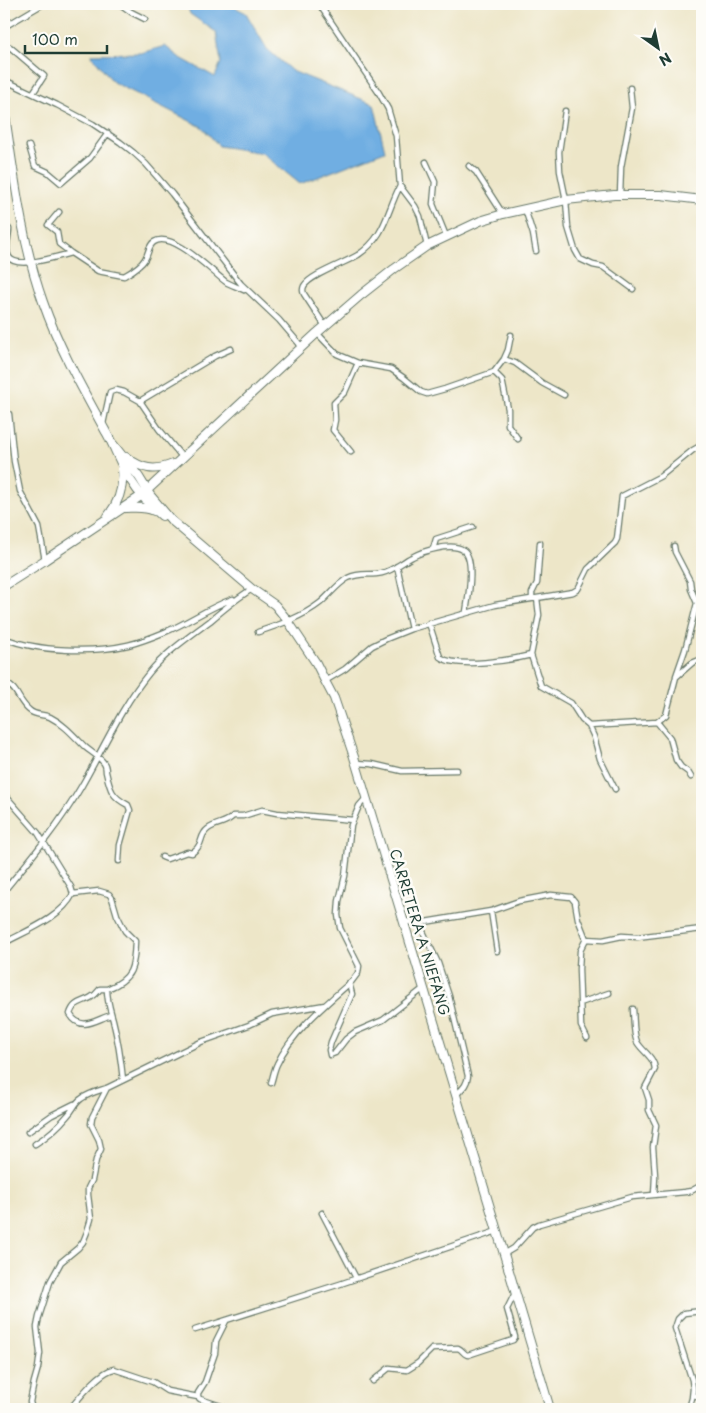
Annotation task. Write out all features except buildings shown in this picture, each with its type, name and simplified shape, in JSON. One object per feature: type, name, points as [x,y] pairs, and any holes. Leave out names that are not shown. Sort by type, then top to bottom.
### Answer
[{"type":"main road","points":[[4,108],[21,222],[43,301],[69,364],[113,444],[121,464],[123,479],[121,493],[114,508],[102,522]]},
{"type":"main road","points":[[4,586],[144,493],[325,326],[374,285],[427,246],[480,221],[525,208],[566,200],[620,195],[702,198]]},
{"type":"main road","points":[[113,444],[140,477],[149,505],[162,516]]},
{"type":"main road","points":[[119,451],[142,466],[154,469],[163,468],[181,460]]},
{"type":"main road","points":[[121,464],[144,493],[171,520]]},
{"type":"main road","points":[[155,502],[153,488],[157,482]]},
{"type":"main road","points":[[123,508],[150,509],[171,520]]},
{"type":"main road","name":"CARRETERA A NIEFANG","points":[[171,520],[252,589],[275,605],[316,663],[326,682],[356,763],[550,1409]]},
{"type":"street","points":[[4,27],[43,4]]},
{"type":"street","points":[[120,4],[145,19]]},
{"type":"street","points":[[319,4],[388,109],[396,136],[400,186],[379,235],[371,244],[358,254],[304,286],[304,294],[325,326]]},
{"type":"street","points":[[10,47],[44,76],[33,93]]},
{"type":"street","points":[[4,80],[93,124],[134,153],[164,184],[241,284],[279,320],[302,347]]},
{"type":"street","points":[[620,195],[621,167],[632,108],[630,88]]},
{"type":"street","points":[[565,111],[559,152],[560,171],[566,200],[568,227],[575,250],[580,259],[603,268],[633,289]]},
{"type":"street","points":[[29,146],[35,166],[48,172],[61,183],[90,158],[108,133]]},
{"type":"street","points":[[426,162],[435,182],[433,204],[446,236]]},
{"type":"street","points":[[469,166],[476,172],[502,214]]},
{"type":"street","points":[[400,186],[420,216],[427,246]]},
{"type":"street","points":[[525,208],[536,251]]},
{"type":"street","points":[[59,212],[48,225],[57,232],[59,244],[98,270],[124,276],[142,263],[146,258],[149,248],[156,241],[160,240],[171,242],[212,270],[227,283],[248,291]]},
{"type":"street","points":[[4,225],[9,229],[7,249],[9,258],[12,261],[19,263],[31,262],[71,253]]},
{"type":"street","points":[[317,333],[337,354],[358,363],[390,369],[421,392],[427,394],[494,372],[504,359],[511,335]]},
{"type":"street","points":[[140,401],[231,349]]},
{"type":"street","points":[[504,359],[515,363],[542,383],[564,395]]},
{"type":"street","points":[[351,452],[332,430],[335,420],[334,403],[350,382],[358,363]]},
{"type":"street","points":[[494,372],[502,380],[508,409],[508,424],[518,439]]},
{"type":"street","points":[[102,425],[110,392],[116,390],[124,392],[140,401],[181,460]]},
{"type":"street","points":[[9,414],[14,460],[20,491],[39,527],[45,560]]},
{"type":"street","points":[[326,682],[372,646],[412,629],[495,605],[573,592],[578,589],[588,570],[617,539],[622,496],[661,476],[702,445]]},
{"type":"street","points":[[433,549],[436,539],[473,527]]},
{"type":"street","points":[[540,544],[538,576],[534,598],[539,615],[531,655],[541,686],[571,703],[582,720],[589,726],[600,759],[615,788]]},
{"type":"street","points":[[258,632],[288,621],[312,609],[341,583],[351,577],[361,574],[382,573],[413,556],[433,549],[452,546],[463,549],[468,554],[470,561],[466,612]]},
{"type":"street","points":[[589,726],[657,722],[666,715],[697,602],[690,589],[690,581],[674,552],[674,546]]},
{"type":"street","points":[[397,566],[412,629]]},
{"type":"street","points":[[4,891],[45,842],[80,789],[133,695],[151,671],[187,638],[237,598],[252,589]]},
{"type":"street","points":[[4,638],[42,647],[90,650],[129,645],[165,632],[221,603],[237,598]]},
{"type":"street","points":[[696,605],[702,607]]},
{"type":"street","points":[[429,623],[440,656],[442,659],[451,662],[509,660],[531,655]]},
{"type":"street","points":[[676,677],[692,663],[702,659]]},
{"type":"street","points":[[4,682],[14,688],[21,703],[28,710],[33,714],[48,716],[57,721],[104,763],[114,796],[128,805],[130,810],[120,845],[119,861]]},
{"type":"street","points":[[657,722],[670,738],[676,760],[691,777]]},
{"type":"street","points":[[356,763],[372,764],[402,771],[457,770]]},
{"type":"street","points":[[4,794],[45,842],[72,887],[73,894],[67,904],[57,913],[4,943]]},
{"type":"street","points":[[271,1083],[276,1065],[287,1046],[306,1023],[358,973],[360,966],[340,928],[338,915],[353,820],[359,806],[366,798]]},
{"type":"street","points":[[162,857],[167,859],[187,852],[192,853],[199,846],[202,836],[216,824],[230,820],[234,816],[243,816],[262,810],[277,814],[353,820]]},
{"type":"street","points":[[73,894],[99,891],[109,894],[125,931],[135,941],[134,957],[128,978],[107,989],[100,989],[91,998],[77,1003],[70,1011],[70,1014],[77,1022],[84,1024],[91,1024],[100,1018],[111,1015]]},
{"type":"street","points":[[403,921],[419,923],[491,911],[529,898],[551,895],[571,897],[575,902],[578,919],[586,939],[580,951],[579,968],[581,1026],[587,1038]]},
{"type":"street","points":[[491,911],[497,951]]},
{"type":"street","points":[[419,923],[438,963],[449,996],[468,1076],[468,1083],[456,1094]]},
{"type":"street","points":[[586,939],[603,940],[622,936],[637,937],[702,928]]},
{"type":"street","points":[[349,983],[352,994],[331,1042],[330,1055],[335,1053],[346,1039],[355,1032],[383,1020],[424,988]]},
{"type":"street","points":[[107,989],[108,1004],[119,1049],[123,1080]]},
{"type":"street","points":[[580,1003],[609,993]]},
{"type":"street","points":[[28,1132],[91,1093],[107,1088],[201,1042],[249,1025],[272,1014],[325,1005]]},
{"type":"street","points":[[633,1009],[637,1042],[655,1066],[645,1088],[649,1100],[649,1110],[656,1125],[653,1147],[654,1194]]},
{"type":"street","points":[[32,1409],[30,1402],[40,1353],[37,1326],[50,1282],[60,1262],[83,1242],[91,1219],[88,1188],[92,1180],[96,1160],[102,1149],[91,1124],[92,1117],[107,1088]]},
{"type":"street","points":[[35,1144],[44,1139],[57,1126],[76,1103]]},
{"type":"street","points":[[504,1254],[514,1248],[533,1227],[539,1224],[632,1197],[691,1191],[702,1185]]},
{"type":"street","points":[[322,1213],[356,1278]]},
{"type":"street","points":[[195,1330],[498,1231]]},
{"type":"street","points":[[373,1381],[389,1368],[406,1370],[415,1366],[432,1349],[458,1348],[468,1355],[513,1340],[515,1337],[507,1309],[516,1292]]},
{"type":"street","points":[[689,1409],[693,1395],[692,1380],[675,1328],[678,1318],[684,1313],[702,1311]]},
{"type":"street","points":[[198,1397],[198,1393],[206,1382],[215,1353],[216,1341],[226,1321]]},
{"type":"street","points":[[70,1409],[103,1374],[108,1370],[114,1369],[153,1382],[167,1391],[198,1397],[230,1409]]},
{"type":"street","points":[[693,1395],[702,1397]]},
{"type":"water","points":[[187,4],[229,4],[246,13],[267,49],[292,71],[374,104],[385,151],[300,184],[262,153],[219,146],[202,127],[113,82],[91,54],[141,53],[165,46],[179,57],[215,77],[221,62],[216,32],[190,14]]}]
